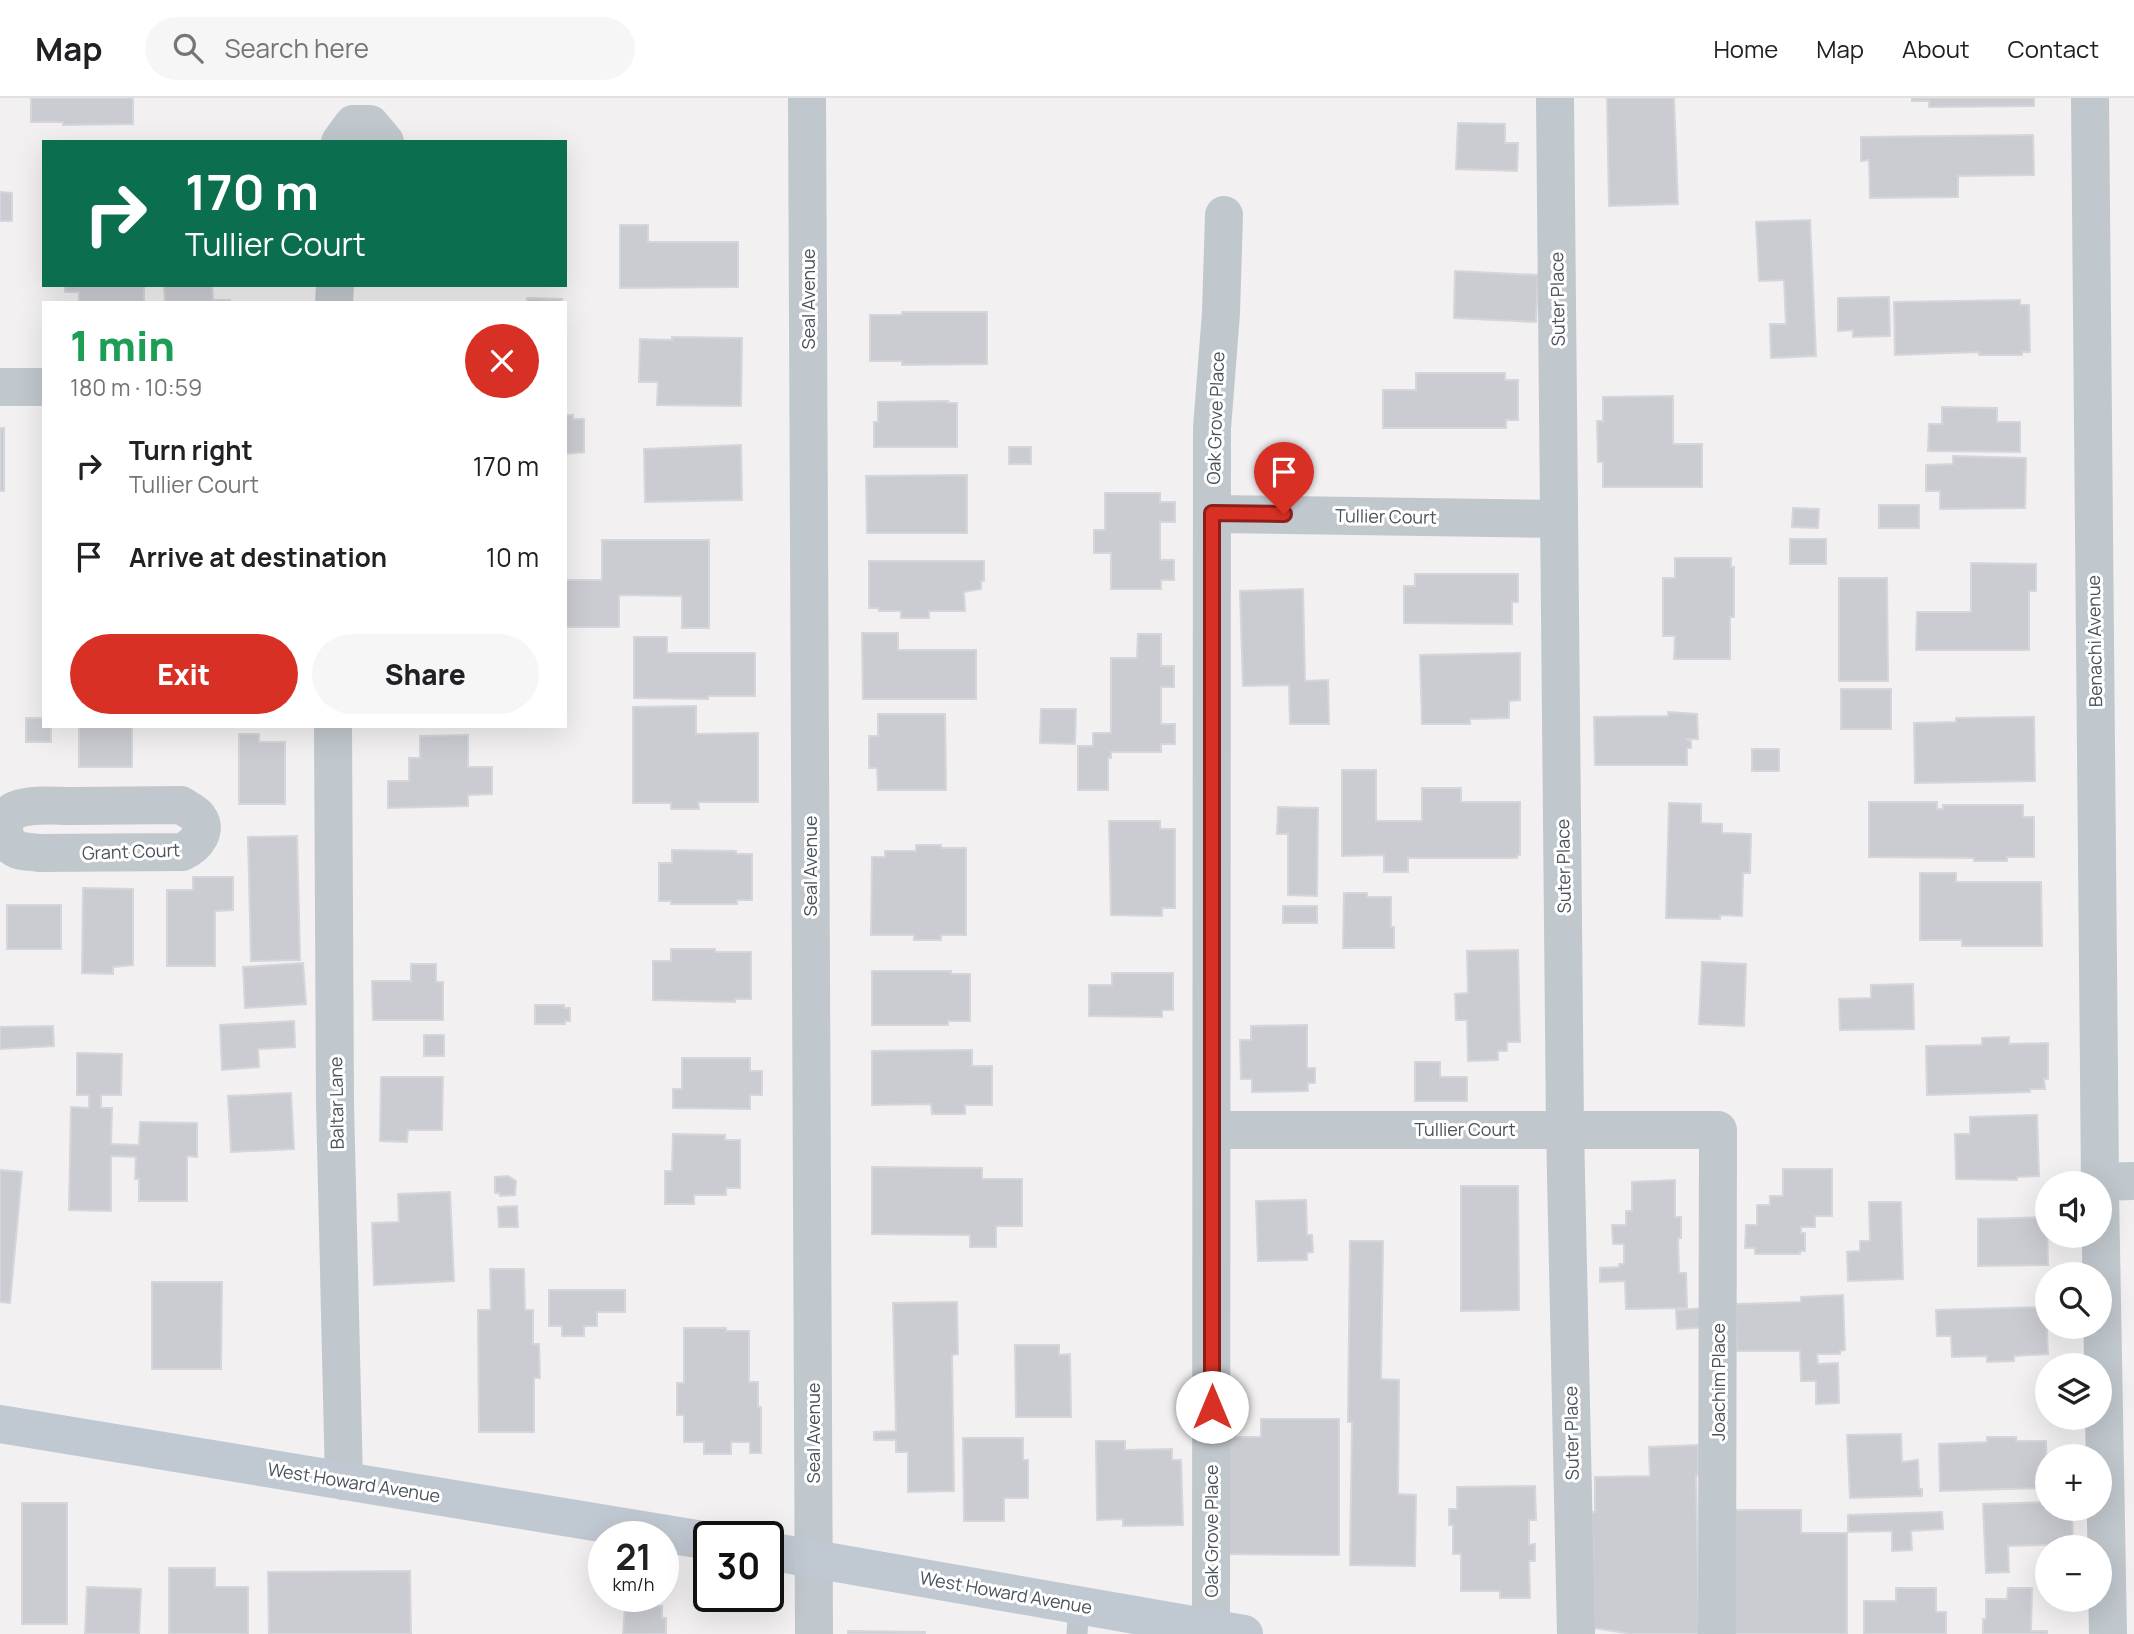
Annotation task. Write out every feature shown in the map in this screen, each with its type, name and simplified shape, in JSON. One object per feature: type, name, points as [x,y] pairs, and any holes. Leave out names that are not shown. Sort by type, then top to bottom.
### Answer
[{"type":"main road","name":"West Howard Avenue","points":[[0,1424],[693,1538]]},
{"type":"main road","name":"West Howard Avenue","points":[[784,1554],[1078,1620],[1204,1630]]},
{"type":"street","name":"Seal Avenue","points":[[807,98],[814,1634]]},
{"type":"street","name":"Suter Place","points":[[1555,98],[1565,1129],[1576,1634]]},
{"type":"street","name":"Benachi Avenue","points":[[2090,98],[2108,1171]]},
{"type":"street","points":[[342,140],[353,124],[369,124],[382,140]]},
{"type":"street","name":"Oak Grove Place","points":[[1204,1630],[1213,1130],[1212,428],[1221,313],[1224,215]]},
{"type":"street","points":[[0,387],[42,387]]},
{"type":"street","name":"Tullier Court","points":[[1212,513],[1559,519]]},
{"type":"street","name":"Baltar Lane","points":[[333,728],[335,1103],[344,1480]]},
{"type":"street","name":"Tullier Court","points":[[1213,1130],[1718,1130]]},
{"type":"street","name":"Joachim Place","points":[[1717,1634],[1718,1130]]},
{"type":"street","name":"Benachi Avenue","points":[[2108,1248],[2108,1634]]},
{"type":"building","points":[[31,98],[133,98],[133,124],[63,125],[63,122],[31,122]]},
{"type":"building","points":[[1607,98],[1674,98],[1678,204],[1609,206]]},
{"type":"building","points":[[1912,98],[2034,98],[2034,106],[1929,107],[1929,101],[1912,101]]},
{"type":"building","points":[[1458,123],[1505,124],[1505,143],[1518,143],[1517,171],[1456,169]]},
{"type":"building","points":[[2033,135],[2034,175],[1958,176],[1958,197],[1870,198],[1869,160],[1861,161],[1861,137]]},
{"type":"building","points":[[0,192],[12,193],[12,221],[0,221]]},
{"type":"building","points":[[1810,220],[1816,356],[1771,358],[1770,324],[1786,324],[1784,280],[1759,281],[1756,222]]},
{"type":"building","points":[[620,225],[648,225],[648,242],[738,242],[738,287],[620,288]]},
{"type":"building","points":[[1455,271],[1538,275],[1536,322],[1454,318]]},
{"type":"building","points":[[65,287],[144,287],[144,301],[79,301],[79,292],[65,292]]},
{"type":"building","points":[[164,287],[212,287],[213,300],[230,300],[230,301],[165,301]]},
{"type":"building","points":[[1889,297],[1890,336],[1853,337],[1853,330],[1838,331],[1838,298]]},
{"type":"building","points":[[527,298],[562,299],[562,301],[527,301]]},
{"type":"building","points":[[2020,300],[2020,305],[2029,305],[2030,352],[2022,352],[2022,355],[1979,355],[1979,352],[1895,355],[1894,302]]},
{"type":"building","points":[[902,312],[987,312],[987,364],[902,365],[902,361],[870,361],[870,315],[902,315]]},
{"type":"building","points":[[672,337],[742,338],[741,406],[657,405],[658,382],[639,382],[640,339],[672,340]]},
{"type":"building","points":[[1416,373],[1505,373],[1505,380],[1518,380],[1518,420],[1506,420],[1506,428],[1383,428],[1383,390],[1416,390]]},
{"type":"building","points":[[1673,396],[1673,444],[1702,444],[1702,487],[1603,487],[1603,462],[1598,462],[1597,421],[1603,421],[1603,397]]},
{"type":"building","points":[[878,402],[957,403],[957,447],[874,447],[874,422],[878,422]]},
{"type":"building","points":[[1942,407],[1997,408],[1997,422],[2020,422],[2020,452],[1928,451],[1929,424],[1942,424]]},
{"type":"building","points":[[567,415],[573,415],[573,419],[584,419],[584,452],[567,454]]},
{"type":"building","points":[[0,428],[4,428],[4,491],[0,491]]},
{"type":"building","points":[[741,445],[742,500],[645,502],[644,449]]},
{"type":"building","points":[[1009,447],[1031,447],[1031,464],[1009,464]]},
{"type":"building","points":[[1953,456],[2026,458],[2025,508],[1940,509],[1940,491],[1926,491],[1926,465],[1953,464]]},
{"type":"building","points":[[967,475],[967,533],[867,533],[866,476]]},
{"type":"building","points":[[1105,493],[1160,493],[1160,502],[1175,502],[1175,522],[1160,522],[1160,560],[1174,560],[1174,580],[1161,580],[1161,589],[1111,589],[1111,553],[1094,553],[1094,530],[1105,530]]},
{"type":"building","points":[[1879,505],[1919,505],[1919,528],[1879,528]]},
{"type":"building","points":[[1793,508],[1819,509],[1818,528],[1792,527]]},
{"type":"building","points":[[1790,539],[1826,539],[1826,564],[1790,564]]},
{"type":"building","points":[[602,540],[709,540],[709,628],[682,628],[682,596],[619,595],[619,627],[567,627],[567,580],[602,580]]},
{"type":"building","points":[[1675,558],[1731,558],[1731,567],[1734,567],[1734,617],[1730,617],[1730,659],[1674,659],[1675,636],[1663,636],[1663,578],[1675,578]]},
{"type":"building","points":[[869,561],[984,561],[984,581],[981,581],[981,589],[964,592],[965,611],[929,611],[929,618],[901,618],[901,611],[869,608]]},
{"type":"building","points":[[1971,563],[2036,564],[2036,591],[2029,591],[2029,650],[1916,650],[1917,612],[1971,612]]},
{"type":"building","points":[[1415,574],[1518,574],[1518,602],[1512,602],[1512,624],[1404,623],[1404,586],[1415,586]]},
{"type":"building","points":[[1839,578],[1887,578],[1888,681],[1839,681]]},
{"type":"building","points":[[1303,589],[1305,681],[1328,680],[1329,724],[1290,724],[1289,685],[1243,686],[1240,591]]},
{"type":"building","points":[[862,633],[898,633],[898,650],[976,650],[976,699],[863,699]]},
{"type":"building","points":[[1138,634],[1161,634],[1161,666],[1174,666],[1174,687],[1161,687],[1161,724],[1175,724],[1175,744],[1161,744],[1161,752],[1111,752],[1111,758],[1108,758],[1108,790],[1078,790],[1078,746],[1093,746],[1093,733],[1111,733],[1111,658],[1137,658]]},
{"type":"building","points":[[634,637],[667,637],[667,653],[755,653],[755,696],[708,696],[708,699],[634,698]]},
{"type":"building","points":[[1520,653],[1520,700],[1509,701],[1509,718],[1470,719],[1470,724],[1422,724],[1420,655]]},
{"type":"building","points":[[1841,689],[1891,689],[1891,729],[1841,729]]},
{"type":"building","points":[[696,706],[696,734],[758,733],[758,802],[698,802],[699,809],[671,809],[671,803],[633,803],[633,707]]},
{"type":"building","points":[[1041,709],[1076,709],[1075,744],[1040,743]]},
{"type":"building","points":[[1668,712],[1697,714],[1698,739],[1686,739],[1691,741],[1691,748],[1687,748],[1687,765],[1595,765],[1594,717],[1668,716]]},
{"type":"building","points":[[878,714],[945,714],[946,790],[878,790],[877,768],[869,768],[869,736],[878,736]]},
{"type":"building","points":[[2034,717],[2035,781],[1915,783],[1914,723],[1956,722],[1956,718]]},
{"type":"building","points":[[26,718],[42,718],[42,728],[51,728],[51,742],[26,742]]},
{"type":"building","points":[[79,728],[132,728],[132,767],[79,767]]},
{"type":"building","points":[[239,734],[259,734],[259,742],[285,742],[285,804],[239,804]]},
{"type":"building","points":[[468,735],[468,767],[492,767],[492,794],[468,795],[468,806],[388,808],[388,781],[409,781],[409,758],[420,758],[420,736]]},
{"type":"building","points":[[1752,749],[1779,749],[1779,771],[1752,771]]},
{"type":"building","points":[[1342,770],[1376,770],[1376,821],[1422,821],[1422,788],[1461,788],[1461,802],[1520,802],[1520,855],[1517,855],[1517,858],[1408,858],[1408,872],[1384,872],[1384,855],[1342,856]]},
{"type":"building","points":[[1869,802],[1937,802],[1937,809],[1943,809],[1943,805],[2023,805],[2023,817],[2034,817],[2034,857],[2007,857],[2007,861],[1974,861],[1974,858],[1869,857]]},
{"type":"building","points":[[1669,803],[1701,804],[1701,823],[1722,824],[1722,833],[1751,834],[1750,873],[1743,873],[1742,916],[1720,915],[1720,919],[1666,918]]},
{"type":"building","points":[[1278,807],[1318,808],[1317,896],[1288,895],[1288,834],[1277,834]]},
{"type":"building","points":[[1109,821],[1160,821],[1160,829],[1175,829],[1175,908],[1162,908],[1162,916],[1111,915]]},
{"type":"building","points":[[297,836],[300,960],[251,961],[248,837]]},
{"type":"building","points":[[916,845],[966,848],[966,935],[941,935],[941,940],[914,940],[914,935],[871,935],[872,857],[885,857],[885,851],[916,851]]},
{"type":"building","points":[[672,850],[736,851],[736,854],[752,854],[752,900],[737,900],[737,904],[671,904],[671,901],[659,901],[659,863],[672,863]]},
{"type":"building","points":[[1920,873],[1956,873],[1956,882],[2041,882],[2042,946],[1962,946],[1962,940],[1920,940]]},
{"type":"building","points":[[193,877],[233,877],[233,910],[215,911],[215,966],[167,966],[167,890],[193,890]]},
{"type":"building","points":[[83,888],[133,889],[133,965],[113,967],[113,974],[82,973]]},
{"type":"building","points":[[1344,893],[1391,897],[1394,948],[1343,948]]},
{"type":"building","points":[[7,905],[61,905],[61,949],[7,949]]},
{"type":"building","points":[[1283,906],[1317,906],[1317,923],[1283,923]]},
{"type":"building","points":[[671,949],[751,952],[751,999],[735,999],[735,1002],[653,1000],[653,961],[671,961]]},
{"type":"building","points":[[1518,950],[1520,1042],[1507,1042],[1507,1051],[1498,1051],[1498,1060],[1468,1061],[1467,1020],[1456,1020],[1455,994],[1468,993],[1467,951]]},
{"type":"building","points":[[1702,962],[1746,964],[1744,1026],[1699,1024]]},
{"type":"building","points":[[303,963],[306,1004],[245,1008],[243,967]]},
{"type":"building","points":[[411,964],[436,964],[436,982],[443,982],[443,1020],[373,1020],[372,981],[411,981]]},
{"type":"building","points":[[872,971],[951,971],[951,974],[970,974],[970,1021],[948,1021],[948,1025],[872,1025]]},
{"type":"building","points":[[1112,973],[1173,973],[1173,1010],[1162,1010],[1162,1017],[1089,1016],[1089,985],[1112,985]]},
{"type":"building","points":[[1913,984],[1914,1029],[1840,1030],[1839,999],[1871,998],[1871,985]]},
{"type":"building","points":[[535,1005],[564,1005],[564,1008],[570,1008],[570,1021],[565,1021],[565,1024],[535,1024]]},
{"type":"building","points":[[294,1021],[295,1047],[258,1049],[259,1067],[222,1070],[220,1025]]},
{"type":"building","points":[[1307,1025],[1307,1068],[1315,1068],[1315,1083],[1308,1083],[1308,1091],[1252,1092],[1252,1079],[1241,1079],[1240,1040],[1251,1040],[1251,1026]]},
{"type":"building","points":[[53,1026],[54,1046],[0,1049],[0,1027]]},
{"type":"building","points":[[424,1035],[444,1035],[444,1056],[424,1056]]},
{"type":"building","points":[[2009,1037],[2009,1044],[2048,1043],[2048,1079],[2044,1079],[2045,1089],[2030,1089],[2030,1092],[1927,1095],[1926,1046],[1982,1045],[1982,1038]]},
{"type":"building","points":[[972,1050],[972,1066],[992,1066],[992,1105],[965,1105],[965,1114],[932,1114],[931,1104],[872,1105],[872,1051]]},
{"type":"building","points":[[77,1053],[122,1054],[121,1095],[101,1095],[101,1108],[112,1108],[111,1144],[139,1145],[140,1122],[197,1123],[197,1157],[187,1156],[187,1201],[139,1201],[139,1179],[135,1179],[136,1157],[111,1156],[111,1211],[69,1210],[71,1107],[89,1108],[89,1095],[77,1095]]},
{"type":"building","points":[[682,1058],[750,1058],[750,1071],[762,1071],[762,1095],[750,1095],[750,1109],[673,1108],[673,1089],[682,1089]]},
{"type":"building","points":[[1415,1062],[1440,1062],[1440,1077],[1467,1077],[1467,1101],[1415,1101]]},
{"type":"building","points":[[381,1077],[443,1077],[442,1130],[408,1130],[407,1142],[380,1141]]},
{"type":"building","points":[[291,1093],[294,1149],[231,1152],[228,1096]]},
{"type":"building","points":[[2037,1115],[2039,1171],[2035,1171],[2035,1176],[2017,1177],[2017,1180],[1956,1179],[1955,1134],[1970,1134],[1970,1117]]},
{"type":"building","points":[[673,1134],[725,1135],[725,1140],[740,1140],[740,1188],[726,1188],[726,1195],[694,1195],[694,1204],[665,1204],[665,1171],[672,1171]]},
{"type":"building","points":[[872,1167],[982,1168],[982,1179],[1022,1179],[1022,1226],[996,1226],[996,1247],[970,1247],[970,1235],[872,1234]]},
{"type":"building","points":[[1783,1169],[1832,1169],[1832,1216],[1815,1216],[1815,1227],[1801,1227],[1801,1233],[1805,1233],[1805,1251],[1800,1251],[1800,1254],[1755,1254],[1755,1248],[1745,1248],[1746,1225],[1757,1225],[1757,1205],[1770,1205],[1770,1196],[1783,1196]]},
{"type":"building","points":[[0,1170],[22,1172],[10,1303],[0,1302]]},
{"type":"building","points":[[508,1176],[516,1181],[515,1195],[500,1196],[495,1193],[495,1177]]},
{"type":"building","points":[[1675,1180],[1675,1217],[1681,1217],[1681,1238],[1678,1238],[1679,1273],[1686,1273],[1687,1308],[1626,1309],[1625,1281],[1600,1282],[1600,1268],[1619,1267],[1619,1264],[1624,1264],[1624,1244],[1613,1244],[1612,1225],[1626,1225],[1626,1211],[1632,1211],[1632,1182]]},
{"type":"building","points":[[1461,1186],[1518,1186],[1519,1310],[1461,1311]]},
{"type":"building","points":[[450,1192],[454,1281],[374,1285],[372,1223],[399,1222],[398,1194]]},
{"type":"building","points":[[1306,1200],[1307,1235],[1312,1235],[1313,1252],[1307,1253],[1307,1260],[1258,1261],[1256,1201]]},
{"type":"building","points":[[1869,1202],[1901,1202],[1903,1279],[1848,1281],[1847,1252],[1860,1251],[1860,1241],[1870,1241]]},
{"type":"building","points":[[517,1206],[518,1227],[499,1227],[498,1207]]},
{"type":"building","points":[[2035,1217],[2035,1248],[2048,1248],[2048,1262],[2035,1262],[2035,1265],[1978,1266],[1978,1219]]},
{"type":"building","points":[[1350,1241],[1383,1241],[1381,1379],[1399,1380],[1398,1494],[1416,1495],[1415,1566],[1350,1565]]},
{"type":"building","points":[[490,1269],[524,1269],[525,1310],[533,1310],[533,1344],[539,1344],[540,1378],[534,1378],[534,1432],[479,1432],[478,1310],[491,1310]]},
{"type":"building","points":[[152,1282],[222,1282],[221,1369],[152,1369]]},
{"type":"building","points":[[549,1290],[625,1290],[625,1312],[597,1312],[597,1326],[584,1326],[584,1336],[562,1336],[562,1326],[549,1326]]},
{"type":"building","points":[[1843,1295],[1845,1350],[1840,1351],[1840,1354],[1817,1354],[1818,1364],[1838,1363],[1839,1403],[1816,1404],[1816,1381],[1801,1381],[1800,1351],[1737,1351],[1736,1304],[1801,1302],[1801,1297]]},
{"type":"building","points":[[957,1302],[958,1354],[952,1355],[954,1491],[908,1492],[908,1452],[896,1452],[896,1440],[874,1440],[874,1432],[896,1431],[893,1303]]},
{"type":"building","points":[[2035,1307],[2035,1339],[2047,1339],[2048,1353],[2014,1356],[2014,1361],[1987,1362],[1987,1356],[1952,1357],[1951,1336],[1937,1336],[1936,1310]]},
{"type":"building","points":[[1707,1308],[1709,1327],[1677,1329],[1676,1310]]},
{"type":"building","points":[[684,1328],[749,1331],[749,1382],[758,1382],[761,1453],[750,1453],[750,1442],[731,1442],[731,1454],[704,1454],[704,1442],[684,1442],[684,1415],[677,1415],[677,1383],[684,1383]]},
{"type":"building","points":[[1015,1345],[1059,1345],[1059,1355],[1070,1354],[1071,1417],[1016,1417]]},
{"type":"building","points":[[1261,1419],[1339,1419],[1339,1555],[1226,1554],[1226,1437],[1261,1437]]},
{"type":"building","points":[[1901,1434],[1902,1462],[1918,1460],[1919,1489],[1922,1489],[1922,1496],[1850,1498],[1847,1435]]},
{"type":"building","points":[[1987,1437],[2046,1441],[2046,1444],[2035,1444],[2035,1488],[1940,1491],[1939,1444],[1987,1442]]},
{"type":"building","points":[[963,1438],[1023,1438],[1023,1460],[1028,1460],[1028,1498],[1004,1498],[1004,1521],[964,1521]]},
{"type":"building","points":[[1096,1441],[1125,1441],[1125,1450],[1172,1449],[1172,1460],[1181,1460],[1183,1525],[1123,1526],[1123,1519],[1097,1520]]},
{"type":"building","points":[[1698,1445],[1696,1475],[1699,1634],[1631,1634],[1594,1628],[1592,1512],[1595,1512],[1595,1477],[1650,1476],[1649,1447]]},
{"type":"building","points":[[1535,1486],[1536,1520],[1529,1520],[1529,1545],[1535,1544],[1535,1561],[1529,1561],[1530,1598],[1500,1598],[1500,1591],[1461,1591],[1461,1554],[1453,1554],[1453,1525],[1449,1525],[1449,1509],[1457,1509],[1457,1487]]},
{"type":"building","points":[[2035,1502],[2035,1521],[2072,1521],[2073,1535],[2035,1535],[2035,1545],[2008,1546],[2009,1572],[1986,1573],[1983,1504]]},
{"type":"building","points":[[22,1503],[67,1503],[67,1624],[22,1624]]},
{"type":"building","points":[[1732,1510],[1801,1510],[1801,1533],[1847,1533],[1847,1634],[1732,1634]]},
{"type":"building","points":[[1942,1512],[1943,1529],[1911,1531],[1912,1550],[1892,1551],[1892,1531],[1848,1532],[1848,1515]]},
{"type":"building","points":[[169,1568],[215,1568],[215,1587],[248,1587],[248,1634],[169,1634]]},
{"type":"building","points":[[410,1571],[411,1634],[269,1634],[268,1572]]},
{"type":"building","points":[[87,1587],[141,1589],[139,1634],[85,1634]]},
{"type":"building","points":[[1896,1588],[1936,1588],[1936,1612],[1946,1612],[1946,1634],[1864,1634],[1864,1601],[1896,1601]]},
{"type":"building","points":[[2008,1588],[2032,1588],[2031,1631],[2047,1631],[2047,1634],[1983,1634],[1986,1599],[2007,1599]]},
{"type":"building","points":[[625,1612],[662,1612],[662,1618],[666,1618],[666,1634],[623,1634]]},
{"type":"building","points":[[848,1631],[925,1632],[925,1634],[848,1634]]},
{"type":"route","points":[[1212,1407],[1212,513],[1284,514]]}]
